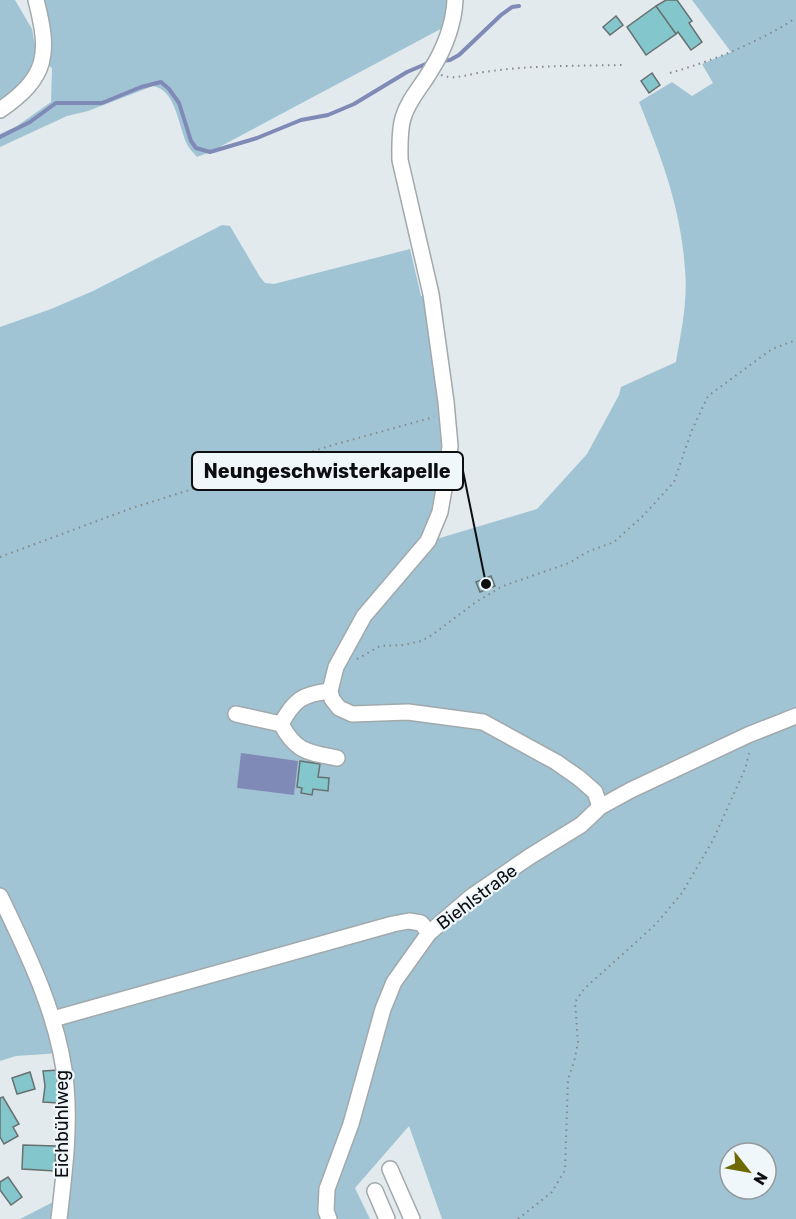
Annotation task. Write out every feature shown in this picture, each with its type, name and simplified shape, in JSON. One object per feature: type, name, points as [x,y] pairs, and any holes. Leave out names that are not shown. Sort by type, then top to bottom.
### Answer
[{"type":"street","points":[[0,110],[31,85],[42,62],[43,28],[36,0]]},
{"type":"street","points":[[455,0],[443,49],[431,71],[412,97],[403,118],[400,160],[431,294],[450,446],[446,483],[440,512],[428,541],[364,616],[336,666],[330,691],[332,699],[339,708],[352,714],[408,712],[483,722],[556,762],[579,778],[596,792],[600,807]]},
{"type":"street","points":[[281,724],[290,707],[310,693],[330,691]]},
{"type":"street","points":[[236,714],[281,724],[290,741],[305,750],[336,758]]},
{"type":"street","name":"Biehlstraße","points":[[329,1219],[326,1211],[327,1189],[351,1124],[383,1009],[394,982],[429,933],[471,897],[581,825],[600,807],[748,735],[796,716]]},
{"type":"street","name":"Eichbühlweg","points":[[0,896],[15,926],[59,1039],[66,1086],[66,1155],[59,1219]]},
{"type":"street","points":[[53,1019],[393,924],[409,921],[421,923],[429,933]]},
{"type":"street","points":[[390,1169],[412,1219]]},
{"type":"street","points":[[375,1191],[387,1219]]},
{"type":"path","points":[[670,73],[717,59],[796,18]]},
{"type":"path","points":[[431,71],[453,78],[525,66],[623,65]]},
{"type":"path","points":[[352,663],[359,656],[380,646],[405,645],[421,641],[503,586],[569,563],[587,552],[614,542],[642,517],[674,482],[692,430],[708,396],[772,349],[796,340]]},
{"type":"path","points":[[0,557],[132,508],[333,445],[447,413]]},
{"type":"path","points":[[518,1219],[552,1192],[565,1170],[568,1078],[578,1043],[576,1002],[584,989],[655,925],[682,893],[713,840],[745,769],[750,750],[748,735]]},
{"type":"shaded area","points":[[0,0],[15,0],[32,29],[37,57],[32,0],[454,0],[450,24],[197,157],[188,146],[172,102],[161,89],[153,86],[88,111],[67,116],[0,147],[0,134],[17,126],[51,102],[52,68],[46,63],[0,113]]},
{"type":"shaded area","points":[[692,0],[796,0],[796,1219],[442,1219],[409,1126],[355,1188],[370,1219],[20,1219],[61,1198],[60,1053],[16,1056],[0,1061],[0,327],[93,291],[222,225],[230,226],[265,283],[274,284],[410,249],[421,296],[431,294],[445,402],[444,484],[424,541],[362,614],[333,692],[366,617],[430,541],[537,509],[587,454],[619,395],[621,387],[676,362],[686,293],[683,247],[669,184],[639,102],[672,82],[692,96],[713,83],[702,64],[731,52]]},
{"type":"water","points":[[241,753],[298,761],[294,795],[237,788]]},
{"type":"building","points":[[666,0],[677,0],[692,21],[689,23],[702,42],[691,50],[656,6]]},
{"type":"building","points":[[656,6],[676,34],[646,55],[627,27]]},
{"type":"building","points":[[616,16],[623,25],[610,35],[603,27]]},
{"type":"building","points":[[652,73],[660,85],[649,93],[641,81]]},
{"type":"building","points":[[491,576],[495,586],[480,592],[476,582]]},
{"type":"building","points":[[300,761],[320,764],[318,777],[329,778],[328,791],[313,789],[312,795],[301,793],[302,788],[297,787]]},
{"type":"building","points":[[59,1070],[58,1103],[43,1102],[45,1086],[43,1071]]},
{"type":"building","points":[[30,1072],[35,1089],[17,1094],[12,1078]]},
{"type":"building","points":[[3,1097],[19,1124],[13,1127],[18,1136],[4,1144],[0,1137],[0,1098]]},
{"type":"building","points":[[23,1145],[56,1146],[55,1171],[22,1169]]},
{"type":"building","points":[[8,1177],[22,1197],[11,1205],[0,1190],[0,1182]]},
{"type":"waterway","points":[[441,61],[450,60],[459,55],[501,15],[512,7],[519,6]]},
{"type":"waterway","points":[[0,137],[30,122],[56,103],[102,103],[141,87],[161,82],[179,103],[191,141],[196,148],[210,152],[257,138],[301,120],[328,115],[354,104],[407,72],[428,63]]},
{"type":"place","name":"Neungeschwisterkapelle","points":[[486,584]]}]
